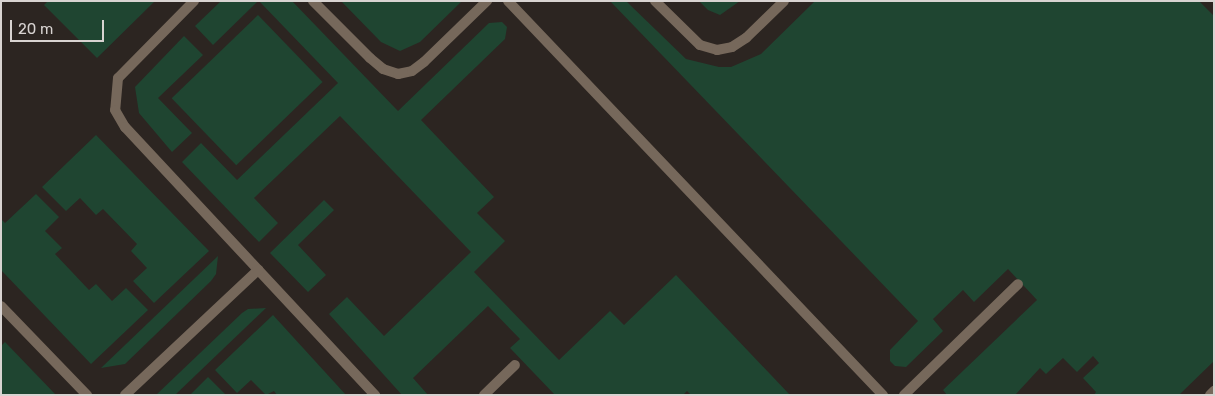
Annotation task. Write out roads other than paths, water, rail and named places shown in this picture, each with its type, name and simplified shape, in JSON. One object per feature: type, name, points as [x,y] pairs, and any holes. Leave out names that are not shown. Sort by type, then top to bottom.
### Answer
[{"type":"lane","points":[[194,1],[118,78],[115,110],[125,127],[375,395]]},
{"type":"lane","points":[[313,1],[370,58],[383,69],[398,74],[412,71],[424,62],[487,1]]},
{"type":"lane","points":[[508,1],[883,395]]},
{"type":"lane","points":[[654,1],[700,45],[717,50],[746,38],[784,1]]},
{"type":"lane","points":[[125,395],[258,270]]},
{"type":"lane","points":[[904,395],[1018,284]]},
{"type":"lane","points":[[1,306],[87,395]]},
{"type":"lane","points":[[484,395],[515,365]]},
{"type":"lane","points":[[1210,395],[1214,391]]}]
